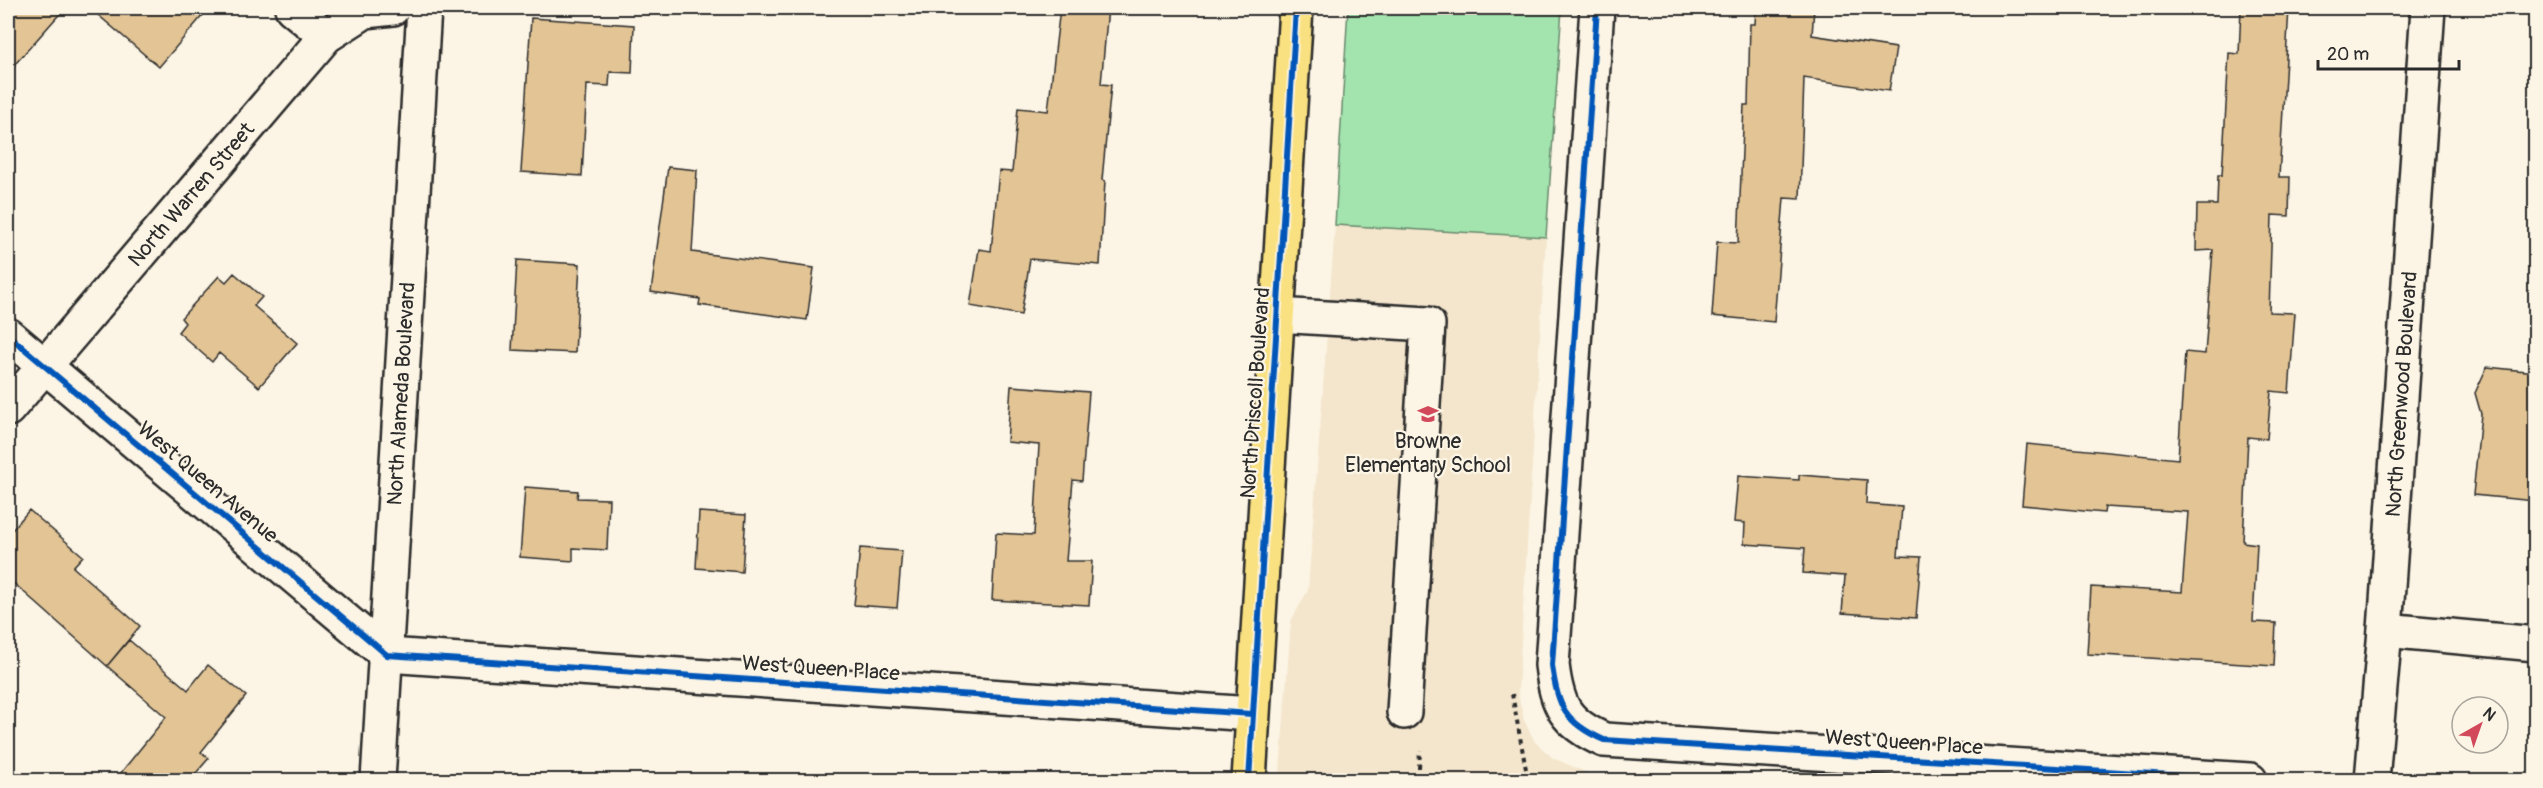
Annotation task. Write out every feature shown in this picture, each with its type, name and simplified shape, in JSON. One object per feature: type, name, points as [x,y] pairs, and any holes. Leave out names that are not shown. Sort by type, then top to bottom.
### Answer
[{"type":"main road","name":"North Driscoll Boulevard","points":[[1249,780],[1296,8]]},
{"type":"street","points":[[292,8],[326,36]]},
{"type":"street","name":"North Warren Street","points":[[8,409],[326,36],[365,11],[393,8]]},
{"type":"street","name":"North Alameda Boulevard","points":[[378,780],[424,8]]},
{"type":"street","name":"West Queen Place","points":[[1597,8],[1552,665],[1555,690],[1565,713],[1583,730],[1604,740],[2250,780]]},
{"type":"street","name":"North Greenwood Boulevard","points":[[2372,780],[2385,630],[2428,8]]},
{"type":"street","points":[[1276,315],[1428,324],[1404,712]]},
{"type":"street","name":"West Queen Avenue","points":[[8,335],[387,655]]},
{"type":"street","points":[[2385,630],[2535,644]]},
{"type":"street","name":"West Queen Place","points":[[387,655],[1252,714]]},
{"type":"shaded area","name":"Browne Elementary School","points":[[1335,225],[1546,237],[1518,693],[1524,720],[1535,742],[1553,758],[1592,775],[1678,780],[1285,780],[1280,771],[1291,621],[1308,590]]},
{"type":"green space","points":[[1348,8],[1562,8],[1546,237],[1335,225]]},
{"type":"building","points":[[8,8],[65,8],[8,72]]},
{"type":"building","points":[[90,8],[209,8],[159,67]]},
{"type":"building","points":[[1060,8],[1108,8],[1101,84],[1111,85],[1102,180],[1105,181],[1100,265],[1030,259],[1021,315],[970,306],[979,249],[991,251],[999,171],[1012,172],[1018,108],[1048,111]]},
{"type":"building","points":[[1756,8],[1814,8],[1812,35],[1896,48],[1889,91],[1804,78],[1800,199],[1784,198],[1774,322],[1712,316],[1717,242],[1738,243],[1744,105],[1748,105],[1750,24],[1755,24]]},
{"type":"building","points":[[2241,8],[2289,8],[2279,177],[2290,177],[2289,216],[2272,215],[2269,312],[2295,313],[2289,393],[2271,391],[2267,439],[2248,437],[2243,542],[2257,544],[2253,622],[2276,623],[2274,666],[2087,654],[2091,587],[2182,592],[2188,512],[2105,507],[2104,513],[2022,505],[2027,444],[2178,459],[2185,352],[2205,354],[2213,250],[2196,251],[2197,205],[2217,205],[2218,175],[2222,175],[2229,53],[2239,54]]},
{"type":"building","points":[[531,18],[634,25],[632,73],[610,72],[609,86],[587,85],[582,176],[521,172]]},
{"type":"building","points":[[668,167],[697,170],[692,252],[814,268],[807,320],[699,305],[700,299],[651,292]]},
{"type":"building","points":[[517,260],[580,264],[575,353],[512,350]]},
{"type":"building","points":[[234,273],[262,297],[254,306],[297,343],[259,387],[219,353],[212,362],[178,332],[185,323],[181,318],[219,276],[226,282]]},
{"type":"building","points":[[2487,367],[2535,372],[2535,501],[2473,495],[2481,414],[2475,393]]},
{"type":"building","points":[[1011,386],[1089,392],[1082,481],[1073,480],[1066,561],[1092,561],[1089,605],[992,600],[996,533],[1034,535],[1039,445],[1007,442]]},
{"type":"building","points":[[1799,475],[1867,480],[1866,504],[1902,507],[1898,556],[1921,557],[1916,618],[1842,613],[1845,576],[1803,573],[1805,548],[1744,544],[1745,523],[1734,522],[1738,476],[1799,480]]},
{"type":"building","points":[[525,487],[578,491],[577,498],[609,499],[607,550],[573,548],[573,561],[520,557]]},
{"type":"building","points":[[29,510],[83,556],[73,567],[140,626],[107,666],[8,578],[8,535]]},
{"type":"building","points":[[699,512],[746,515],[742,572],[696,568]]},
{"type":"building","points":[[860,548],[902,551],[897,608],[854,605]]},
{"type":"building","points":[[129,640],[188,690],[208,665],[246,696],[201,752],[209,758],[190,780],[115,780],[166,717],[107,666]]},
{"type":"cycle path","points":[[1249,780],[1296,8]]},
{"type":"cycle path","points":[[1597,8],[1552,665],[1557,692],[1565,712],[1580,727],[1604,740],[2250,780]]},
{"type":"cycle path","points":[[8,335],[387,655],[1252,714]]},
{"type":"place","name":"Browne Elementary School","points":[[1428,414]]}]
